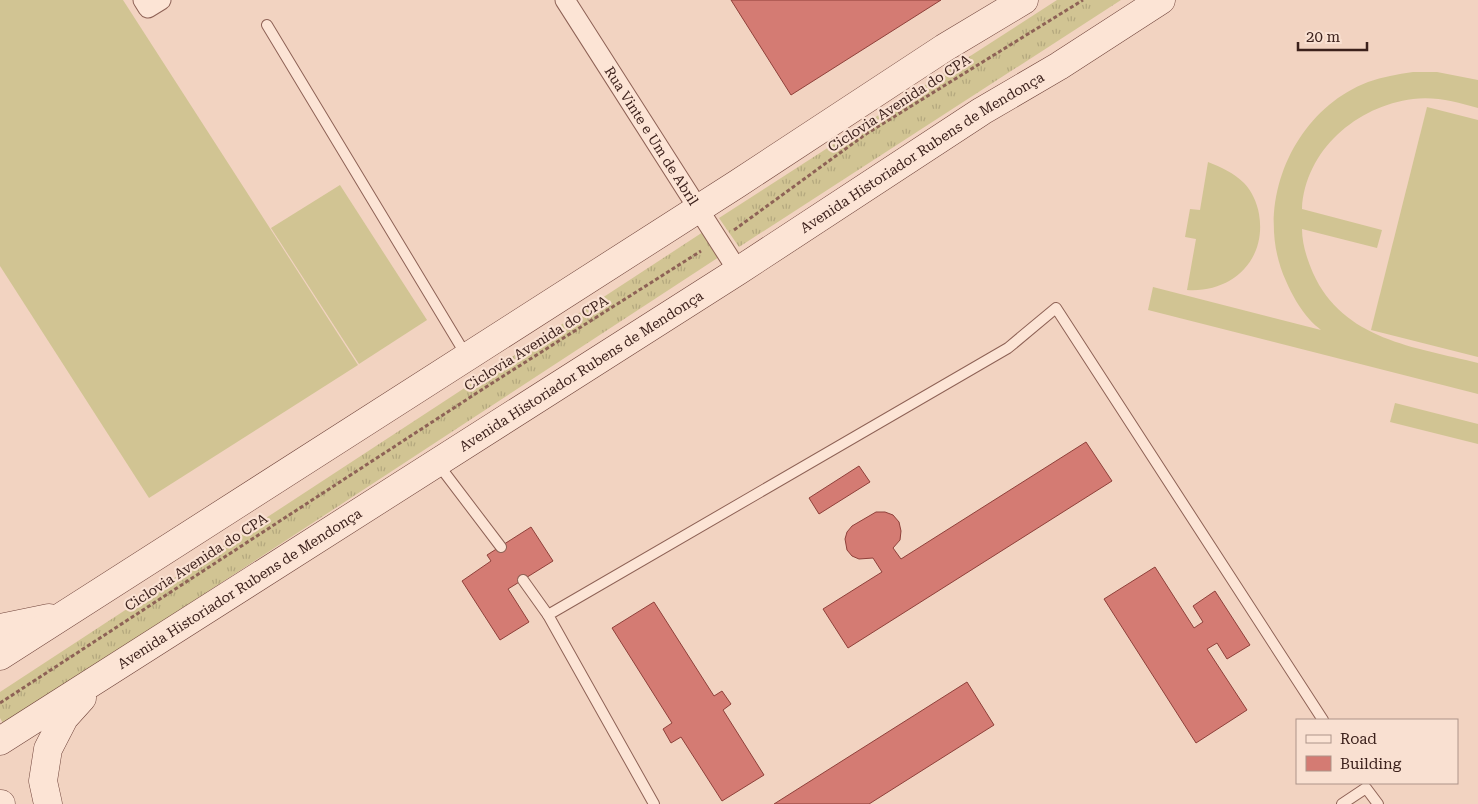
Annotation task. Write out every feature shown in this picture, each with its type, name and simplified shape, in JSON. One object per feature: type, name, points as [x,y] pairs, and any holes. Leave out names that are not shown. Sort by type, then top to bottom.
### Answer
[{"type":"main road","points":[[0,656],[697,209],[944,48],[1024,0]]},
{"type":"main road","name":"Avenida Historiador Rubens de Mendonça","points":[[0,741],[738,272],[982,111],[1059,66],[1161,0]]},
{"type":"main road","points":[[0,628],[65,615]]},
{"type":"main road","points":[[48,804],[43,781],[48,749],[64,718],[104,675]]},
{"type":"street","points":[[143,0],[148,8],[161,0]]},
{"type":"street","name":"Rua Vinte e Um de Abril","points":[[566,0],[738,272]]},
{"type":"lane","points":[[267,25],[467,356]]},
{"type":"lane","points":[[548,615],[1008,348],[1056,308],[1322,719]]},
{"type":"lane","points":[[438,463],[500,547]]},
{"type":"lane","points":[[523,580],[548,615],[654,804]]},
{"type":"lane","points":[[1342,804],[1365,785],[1378,804]]},
{"type":"path","name":"Ciclovia Avenida do CPA","points":[[0,703],[478,393],[748,222],[866,134],[1083,0]]},
{"type":"green space","points":[[0,0],[123,0],[358,365],[149,498],[0,266]]},
{"type":"green space","points":[[1057,0],[1121,0],[739,247],[719,218]]},
{"type":"green space","points":[[1413,72],[1437,72],[1478,80],[1478,108],[1438,99],[1421,98],[1392,103],[1354,121],[1338,134],[1324,150],[1313,168],[1305,188],[1302,209],[1382,230],[1377,248],[1302,229],[1304,246],[1313,273],[1326,295],[1343,313],[1362,327],[1383,337],[1430,352],[1478,363],[1478,394],[1148,310],[1153,287],[1321,330],[1306,316],[1294,297],[1286,281],[1277,252],[1274,223],[1277,193],[1286,165],[1300,138],[1318,115],[1341,96],[1368,82]]},
{"type":"green space","points":[[1427,107],[1478,120],[1478,357],[1371,330]]},
{"type":"green space","points":[[1208,162],[1232,173],[1247,186],[1257,206],[1260,231],[1252,259],[1232,279],[1218,286],[1187,290],[1196,239],[1185,237],[1190,209],[1200,210]]},
{"type":"green space","points":[[340,185],[427,320],[359,364],[271,228]]},
{"type":"green space","points":[[703,232],[719,257],[4,725],[0,718],[0,692]]},
{"type":"green space","points":[[1395,403],[1478,424],[1478,444],[1390,422]]},
{"type":"building","points":[[731,0],[941,0],[791,95]]},
{"type":"building","points":[[1086,442],[1112,481],[848,648],[823,609],[882,572],[873,558],[859,559],[852,556],[847,550],[845,539],[847,532],[852,526],[876,512],[885,512],[893,515],[899,522],[901,531],[900,540],[893,548],[901,559]]},
{"type":"building","points":[[859,466],[870,482],[819,514],[809,498]]},
{"type":"building","points":[[531,527],[553,561],[508,589],[529,622],[500,640],[462,581],[491,561],[487,555]]},
{"type":"building","points":[[1155,567],[1194,628],[1203,622],[1193,606],[1215,591],[1250,645],[1227,659],[1217,643],[1207,649],[1247,710],[1196,743],[1104,599]]},
{"type":"building","points":[[654,602],[714,696],[722,691],[731,704],[723,710],[764,775],[722,801],[681,737],[671,743],[663,729],[672,723],[612,628]]},
{"type":"building","points":[[967,682],[994,725],[869,804],[774,804]]}]
